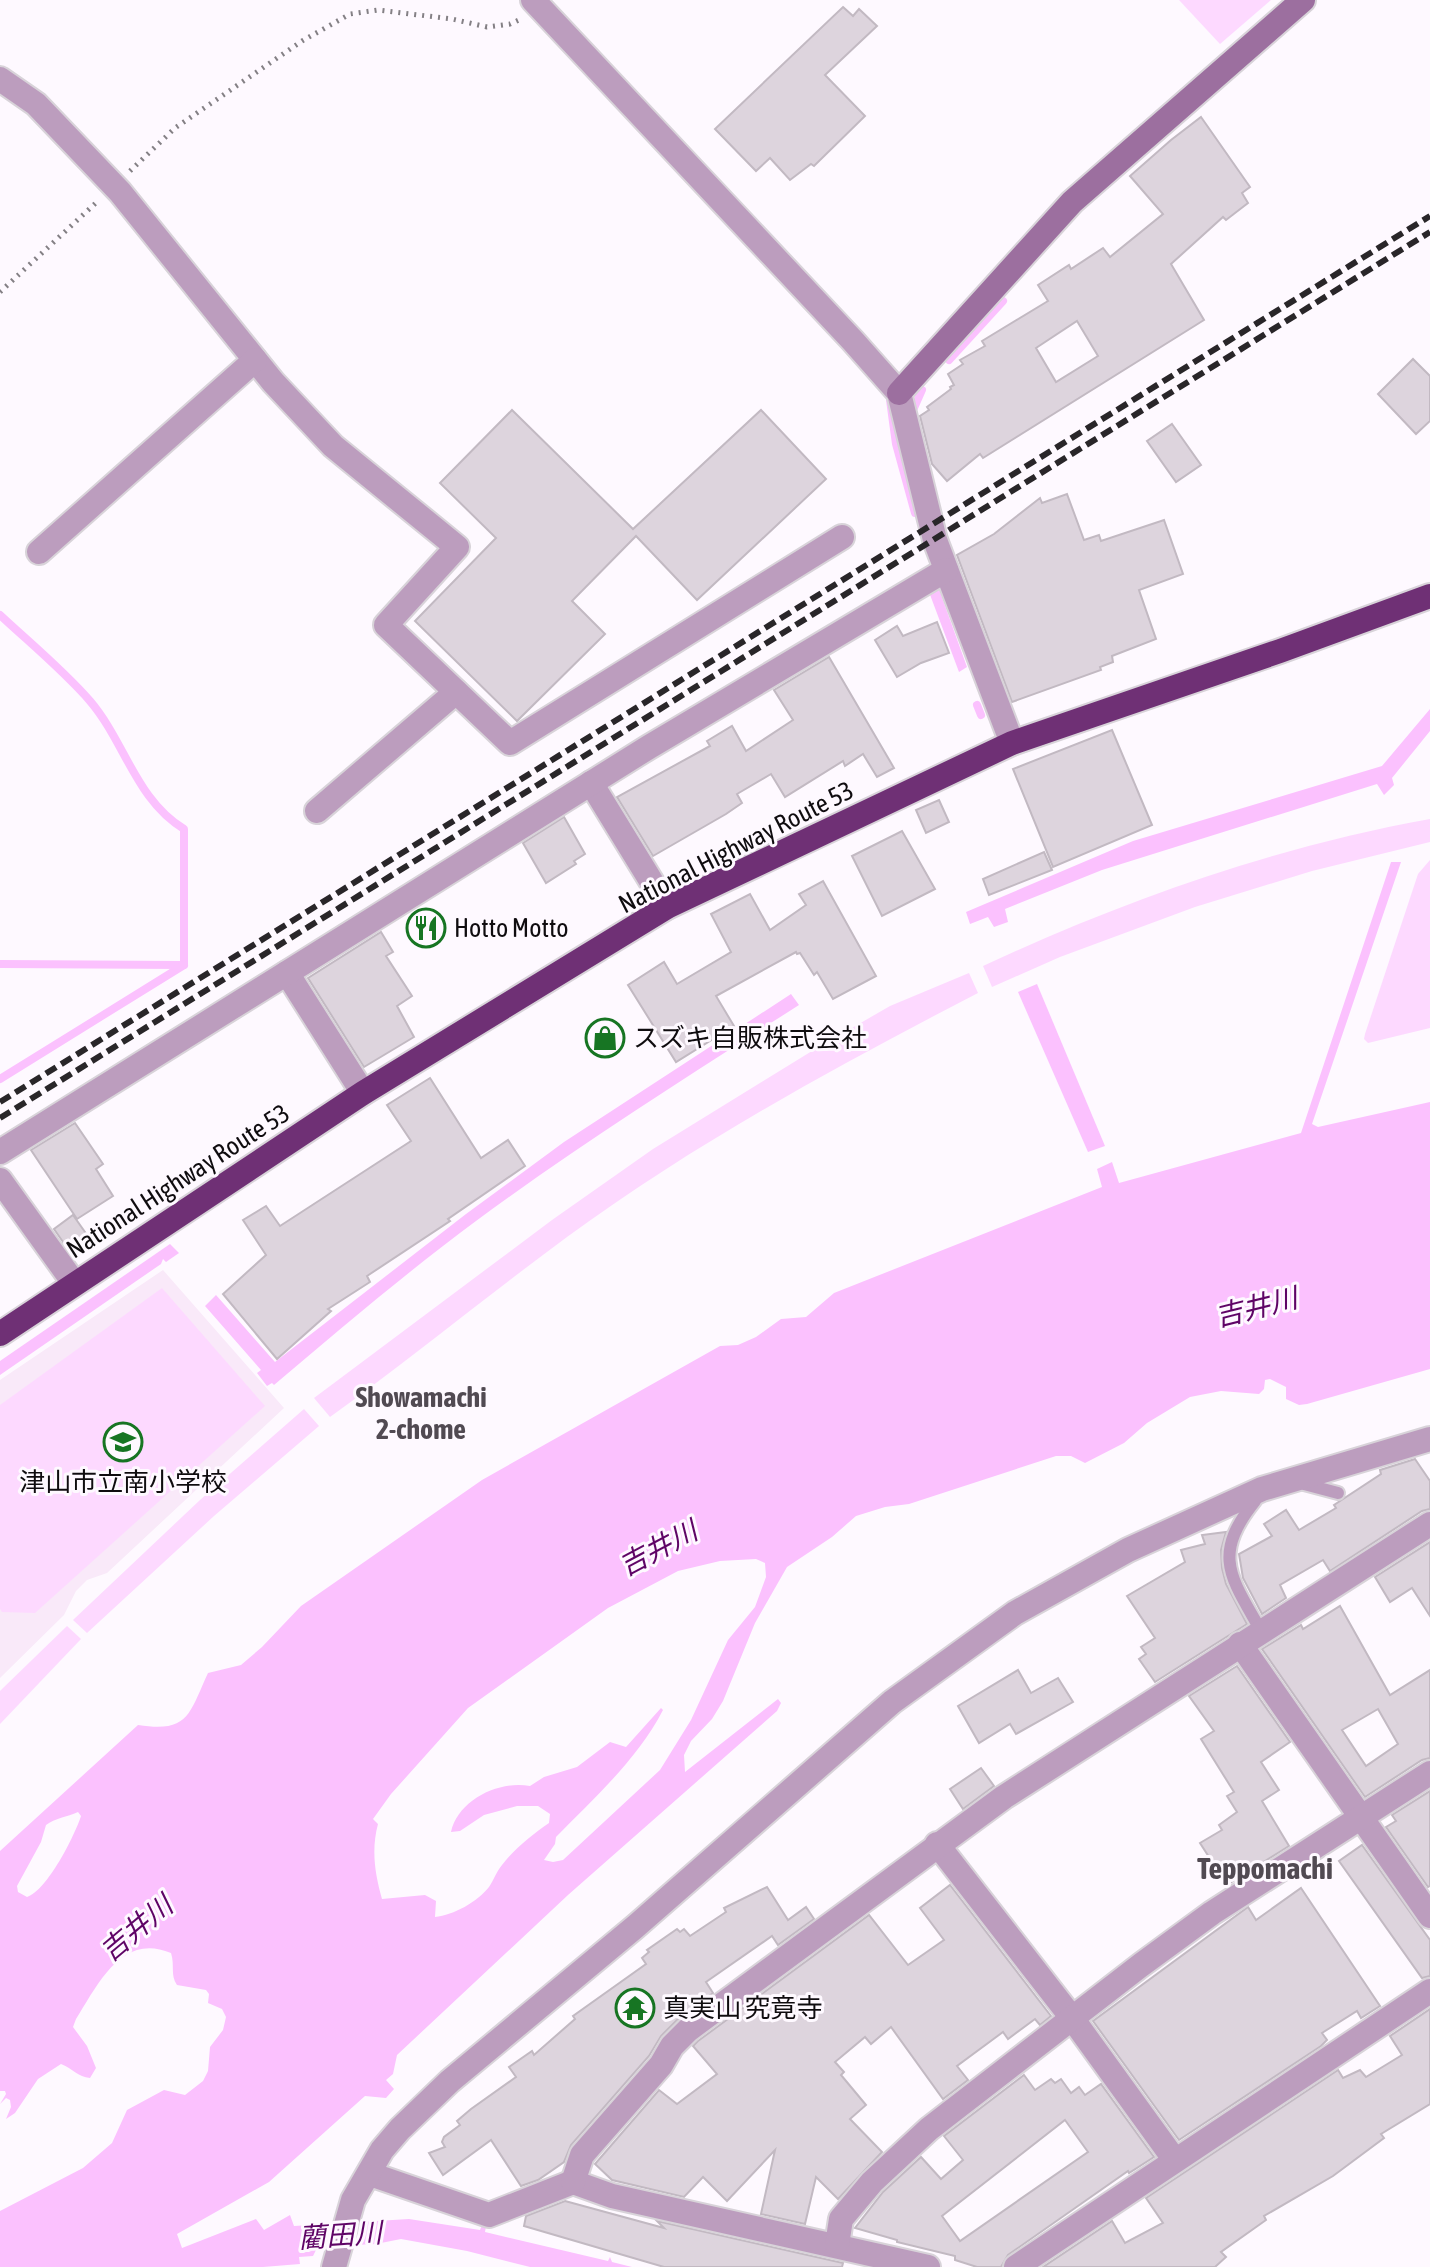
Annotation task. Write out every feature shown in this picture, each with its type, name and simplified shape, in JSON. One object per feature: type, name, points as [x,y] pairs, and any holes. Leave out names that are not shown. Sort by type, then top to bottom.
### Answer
[{"type":"highway","name":"National Highway Route 53","points":[[0,1334],[363,1093],[667,907],[1012,743],[1430,596]]},
{"type":"street","points":[[899,393],[1072,202],[1303,0]]},
{"type":"street","points":[[537,5],[843,329],[899,393],[931,527],[1012,743]]},
{"type":"street","points":[[0,79],[36,104],[114,185],[255,360],[333,446],[457,547],[386,625],[510,743],[842,537]]},
{"type":"street","points":[[39,552],[255,360]]},
{"type":"street","points":[[0,1152],[591,783],[946,570]]},
{"type":"street","points":[[317,811],[456,692]]},
{"type":"street","points":[[591,783],[667,907]]},
{"type":"street","points":[[287,973],[363,1093]]},
{"type":"street","points":[[0,1180],[74,1283]]},
{"type":"street","points":[[334,2267],[353,2200],[382,2150],[400,2129],[450,2081],[635,1927],[892,1702],[1015,1613],[1128,1550],[1255,1493],[1430,1439]]},
{"type":"street","points":[[573,2182],[582,2155],[688,2030],[1004,1797],[1430,1524]]},
{"type":"street","points":[[1240,1644],[1430,1916]]},
{"type":"street","points":[[837,2245],[841,2219],[872,2182],[929,2129],[1212,1913],[1430,1773]]},
{"type":"street","points":[[937,1844],[1072,2018],[1174,2159]]},
{"type":"street","points":[[1016,2267],[1430,1991]]},
{"type":"street","points":[[370,2174],[489,2215],[573,2182],[612,2196],[928,2267]]},
{"type":"lane","points":[[1300,1477],[1304,1484],[1338,1493]]},
{"type":"lane","points":[[1255,1493],[1255,1501],[1235,1528],[1229,1559],[1233,1579],[1261,1631]]},
{"type":"path","points":[[0,292],[175,128],[302,41],[350,14],[378,10],[452,19],[487,27],[510,24],[537,5]]},
{"type":"shaded area","points":[[1179,0],[1271,0],[1220,44]]},
{"type":"shaded area","points":[[1430,819],[1430,842],[1312,871],[1195,907],[1060,957],[992,987],[983,966],[1091,919],[1202,878],[1315,844]]},
{"type":"shaded area","points":[[1430,860],[1430,1028],[1368,1043],[1364,1039],[1365,1034],[1418,874]]},
{"type":"shaded area","points":[[969,973],[978,993],[820,1077],[665,1169],[567,1237],[330,1417],[314,1398],[552,1220],[653,1149],[890,1006]]},
{"type":"shaded area","name":"津山市立南小学校","points":[[163,1270],[284,1408],[107,1573],[87,1580],[76,1591],[64,1615],[0,1678],[0,1380]]},
{"type":"shaded area","name":"津山市立南小学校","points":[[162,1288],[265,1406],[35,1613],[2,1612],[0,1405]]},
{"type":"shaded area","points":[[304,1409],[319,1426],[214,1516],[87,1633],[73,1620],[200,1500]]},
{"type":"shaded area","points":[[67,1626],[81,1639],[0,1724],[0,1691]]},
{"type":"water","points":[[939,589],[967,667],[959,672],[929,592]]},
{"type":"water","points":[[1430,709],[1430,731],[1392,778],[1394,785],[1384,795],[1377,784],[1102,870],[1005,909],[1008,922],[994,927],[988,917],[970,924],[966,912],[1133,841],[1382,766]]},
{"type":"water","points":[[1391,862],[1401,862],[1312,1124],[1318,1127],[1430,1102],[1430,1369],[1299,1405],[1286,1399],[1286,1387],[1270,1379],[1265,1380],[1264,1389],[1259,1394],[1221,1391],[1190,1397],[1147,1423],[1124,1443],[1085,1463],[1071,1456],[1056,1456],[909,1504],[856,1516],[832,1537],[787,1567],[755,1623],[723,1701],[712,1719],[691,1741],[684,1755],[685,1772],[778,1699],[781,1703],[777,1711],[568,1895],[397,2055],[393,2074],[386,2080],[394,2089],[386,2098],[365,2096],[269,2182],[177,2234],[182,2248],[256,2219],[264,2230],[290,2215],[294,2226],[409,2219],[480,2230],[482,2225],[486,2226],[485,2232],[608,2261],[610,2257],[612,2262],[632,2267],[530,2267],[401,2239],[376,2244],[332,2246],[316,2250],[313,2256],[299,2257],[300,2264],[263,2267],[0,2267],[0,2211],[83,2168],[112,2143],[127,2110],[164,2090],[185,2095],[203,2081],[208,2071],[210,2047],[223,2030],[226,2017],[222,2009],[208,2003],[206,1990],[177,1985],[171,1953],[154,1948],[139,1950],[125,1955],[113,1965],[76,2019],[73,2027],[87,2046],[96,2068],[90,2078],[61,2064],[38,2079],[15,2113],[6,2119],[11,2107],[10,2100],[6,2098],[0,2104],[6,2094],[0,2091],[0,1851],[138,1725],[155,1727],[178,1723],[191,1710],[208,1673],[241,1665],[301,1606],[482,1480],[720,1346],[738,1345],[756,1337],[781,1319],[806,1317],[834,1293],[1102,1187],[1097,1169],[1112,1162],[1119,1183],[1301,1133]],"holes":[[[756,1559],[765,1563],[766,1577],[755,1607],[728,1640],[691,1720],[660,1770],[563,1860],[544,1860],[556,1837],[641,1745],[663,1710],[661,1708],[626,1747],[610,1742],[577,1767],[544,1777],[530,1786],[493,1789],[462,1810],[451,1832],[460,1831],[484,1815],[517,1806],[538,1806],[550,1814],[549,1823],[512,1853],[489,1887],[472,1903],[450,1914],[435,1917],[436,1901],[425,1895],[382,1899],[375,1862],[378,1824],[373,1819],[391,1794],[468,1708],[608,1608],[678,1571],[720,1561]],[[78,1812],[81,1816],[78,1825],[51,1874],[35,1893],[27,1897],[18,1892],[17,1886],[41,1842],[46,1825]]]},
{"type":"water","points":[[1037,984],[1105,1146],[1088,1152],[1018,992]]},
{"type":"water","points":[[791,994],[799,1005],[515,1192],[399,1281],[274,1385],[267,1386],[257,1373],[261,1370],[205,1306],[216,1295],[275,1362],[564,1142]]},
{"type":"water","points":[[170,1244],[179,1253],[166,1262],[163,1259],[161,1264],[0,1375],[0,1361]]},
{"type":"building","points":[[843,7],[853,16],[859,9],[877,26],[825,75],[865,116],[814,166],[811,164],[790,180],[770,158],[756,171],[715,129]]},
{"type":"building","points":[[1201,117],[1250,187],[1242,193],[1248,203],[1226,220],[1223,217],[1171,264],[1204,320],[983,458],[980,454],[947,481],[932,464],[920,416],[954,385],[948,374],[963,364],[960,360],[985,346],[982,341],[1048,301],[1038,285],[1069,265],[1071,269],[1103,248],[1110,257],[1163,214],[1130,176]],"holes":[[[1077,321],[1098,356],[1056,382],[1036,348]]]},
{"type":"building","points":[[1413,359],[1430,376],[1430,421],[1416,434],[1378,394]]},
{"type":"building","points":[[512,410],[633,529],[761,410],[826,479],[697,600],[636,536],[572,601],[605,634],[517,721],[415,621],[496,538],[440,483]]},
{"type":"building","points":[[1172,424],[1201,465],[1176,482],[1147,441]]},
{"type":"building","points":[[1067,494],[1084,540],[1099,535],[1101,541],[1164,520],[1183,574],[1139,590],[1156,639],[1112,656],[1113,662],[1100,667],[1101,670],[1012,702],[957,555],[994,534],[1040,498],[1042,503]]},
{"type":"building","points":[[937,622],[949,653],[921,663],[897,677],[875,640],[897,626],[903,636]]},
{"type":"building","points":[[829,657],[894,768],[877,777],[863,754],[845,766],[843,761],[785,797],[771,774],[737,794],[742,803],[653,856],[617,797],[710,746],[707,741],[732,726],[746,751],[793,720],[774,690]]},
{"type":"building","points":[[1112,730],[1152,825],[1053,867],[1013,769]]},
{"type":"building","points":[[939,800],[949,822],[926,833],[916,810]]},
{"type":"building","points":[[564,817],[585,854],[574,861],[576,864],[546,883],[523,843]]},
{"type":"building","points":[[902,831],[935,889],[882,916],[852,856]]},
{"type":"building","points":[[1044,852],[1052,870],[989,895],[983,879]]},
{"type":"building","points":[[823,881],[876,976],[833,999],[817,972],[814,975],[800,953],[796,952],[716,996],[734,1026],[676,1062],[628,985],[664,962],[677,984],[731,952],[711,914],[750,894],[770,930],[806,905],[799,894]]},
{"type":"building","points":[[381,932],[393,952],[386,956],[412,996],[397,1006],[414,1037],[364,1067],[308,978]]},
{"type":"building","points":[[430,1078],[481,1158],[508,1140],[525,1166],[367,1276],[370,1282],[328,1309],[331,1311],[277,1359],[223,1294],[266,1255],[243,1220],[266,1206],[280,1226],[411,1141],[387,1105]]},
{"type":"building","points":[[75,1123],[103,1164],[96,1169],[113,1196],[77,1219],[31,1150]]},
{"type":"building","points":[[73,1215],[92,1242],[72,1255],[54,1229]]},
{"type":"building","points":[[1415,1459],[1430,1481],[1430,1509],[1422,1511],[1330,1571],[1323,1560],[1280,1585],[1286,1598],[1262,1614],[1243,1578],[1239,1554],[1272,1536],[1264,1524],[1286,1510],[1299,1530],[1336,1508],[1334,1505],[1381,1474],[1380,1470]]},
{"type":"building","points":[[1226,1532],[1221,1550],[1222,1568],[1226,1584],[1247,1624],[1155,1682],[1139,1659],[1146,1654],[1141,1647],[1155,1638],[1127,1596],[1185,1562],[1181,1550],[1205,1544],[1202,1535]]},
{"type":"building","points":[[1430,1542],[1430,1616],[1412,1588],[1390,1602],[1375,1577]]},
{"type":"building","points":[[1340,1606],[1390,1695],[1430,1670],[1430,1758],[1422,1760],[1365,1797],[1262,1649],[1301,1625],[1303,1629]],"holes":[[[1378,1709],[1398,1744],[1366,1766],[1342,1730]]]},
{"type":"building","points":[[1237,1666],[1290,1742],[1261,1762],[1279,1790],[1262,1801],[1289,1846],[1227,1885],[1200,1843],[1222,1830],[1219,1825],[1237,1812],[1227,1796],[1234,1792],[1201,1739],[1214,1731],[1189,1696]]},
{"type":"building","points":[[1018,1670],[1031,1693],[1058,1678],[1073,1702],[1016,1734],[1010,1724],[979,1743],[958,1706]]},
{"type":"building","points":[[981,1768],[994,1786],[963,1809],[950,1789]]},
{"type":"building","points":[[1430,1791],[1428,1887],[1386,1827],[1396,1821],[1392,1815]]},
{"type":"building","points":[[1362,1845],[1430,1940],[1430,1976],[1422,1978],[1339,1861]]},
{"type":"building","points":[[950,1885],[1051,2016],[1040,2025],[1035,2019],[1008,2039],[1003,2032],[957,2066],[968,2080],[943,2099],[891,2027],[871,2044],[865,2037],[835,2062],[844,2072],[841,2075],[866,2105],[850,2119],[882,2152],[838,2199],[816,2177],[805,2224],[761,2214],[775,2150],[727,2201],[703,2177],[684,2197],[612,2180],[595,2164],[659,2090],[677,2104],[717,2074],[693,2046],[698,2041],[869,1915],[908,1965],[944,1940],[920,1908]]},
{"type":"building","points":[[767,1887],[788,1920],[806,1907],[814,1919],[778,1945],[772,1936],[706,1982],[713,1993],[679,2018],[661,2036],[649,2056],[571,2145],[564,2162],[538,2180],[521,2186],[491,2140],[443,2175],[429,2153],[445,2147],[442,2142],[444,2137],[460,2125],[457,2121],[516,2077],[509,2067],[532,2051],[534,2055],[575,2019],[573,2016],[646,1964],[642,1958],[649,1952],[647,1950],[677,1929],[680,1932],[684,1929],[690,1936],[726,1912],[724,1908]]},
{"type":"building","points":[[1301,1888],[1380,2006],[1361,2018],[1357,2011],[1322,2033],[1327,2040],[1321,2046],[1179,2140],[1093,2021],[1248,1907],[1256,1920]]},
{"type":"building","points":[[1430,2009],[1430,2104],[1381,2134],[1384,2138],[1333,2176],[1264,2216],[1266,2220],[1221,2252],[1226,2257],[1215,2267],[1043,2267],[1112,2221],[1125,2243],[1163,2223],[1146,2198],[1338,2070],[1343,2078],[1360,2070],[1366,2077],[1402,2055],[1390,2036]]},
{"type":"building","points":[[1024,2075],[1035,2090],[1051,2079],[1055,2083],[1061,2079],[1071,2093],[1079,2087],[1085,2095],[1101,2084],[1154,2157],[1128,2171],[1008,2255],[1001,2267],[977,2267],[955,2260],[955,2256],[855,2228],[883,2192],[921,2157],[941,2179],[963,2160],[944,2136]],"holes":[[[1065,2120],[1088,2152],[960,2241],[942,2216]]]},
{"type":"building","points":[[565,2201],[664,2228],[657,2221],[843,2263],[842,2267],[664,2267],[524,2226],[526,2216]]},
{"type":"waterway","points":[[949,360],[1003,301]]},
{"type":"waterway","points":[[914,408],[922,390]]},
{"type":"waterway","points":[[890,400],[896,444],[915,513]]},
{"type":"waterway","points":[[0,615],[90,701],[142,787],[154,803],[184,829],[184,965]]},
{"type":"waterway","points":[[977,705],[981,715]]},
{"type":"waterway","points":[[0,964],[183,965]]},
{"type":"waterway","points":[[0,1079],[184,965]]},
{"type":"railway","points":[[0,1102],[1430,216]]},
{"type":"railway","points":[[0,1118],[1430,232]]},
{"type":"place","name":"Hotto Motto","points":[[426,928]]},
{"type":"place","name":"スズキ自販株式会社","points":[[605,1038]]},
{"type":"place","name":"津山市立南小学校","points":[[123,1442]]},
{"type":"place","name":"真実山 究竟寺","points":[[635,2008]]},
{"type":"district","name":"Showamachi 2-chome","points":[[421,1413]]},
{"type":"district","name":"Teppomachi","points":[[1265,1868]]},
{"type":"water label","name":"吉井川","points":[[1256,1307]]},
{"type":"water label","name":"吉井川","points":[[658,1548]]},
{"type":"water label","name":"吉井川","points":[[136,1928]]},
{"type":"water label","name":"藺田川","points":[[340,2235]]}]
